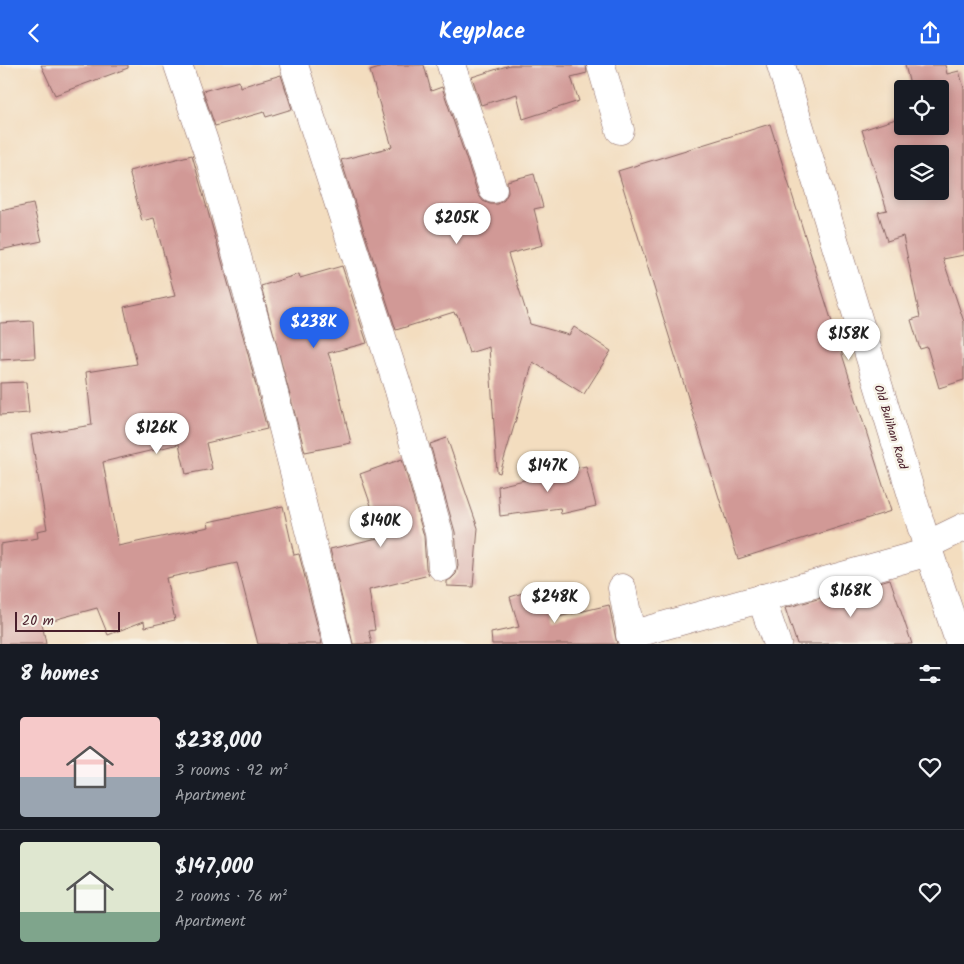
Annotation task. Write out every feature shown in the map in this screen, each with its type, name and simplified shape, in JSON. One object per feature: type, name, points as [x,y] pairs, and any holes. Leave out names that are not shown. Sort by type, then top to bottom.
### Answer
[{"type":"street","points":[[178,65],[210,159],[262,346],[338,644]]},
{"type":"street","points":[[294,65],[398,387],[439,533],[442,567]]},
{"type":"street","points":[[451,65],[493,189]]},
{"type":"street","points":[[601,65],[620,130]]},
{"type":"street","name":"Old Bulihan Road","points":[[781,65],[928,549],[960,644]]},
{"type":"street","points":[[622,588],[631,640],[761,598],[928,549],[964,527]]},
{"type":"street","points":[[761,598],[777,644]]},
{"type":"building","points":[[41,65],[128,65],[128,68],[55,95]]},
{"type":"building","points":[[389,65],[424,65],[431,91],[442,87],[478,194],[483,201],[490,204],[498,204],[504,200],[508,193],[507,181],[534,174],[543,207],[534,209],[543,245],[508,254],[530,324],[569,335],[574,327],[611,351],[584,394],[533,362],[500,473],[497,472],[489,347],[469,353],[457,314],[455,315],[454,312],[396,330],[341,160],[392,147],[370,71]]},
{"type":"building","points":[[510,65],[586,65],[587,73],[571,77],[579,101],[523,119],[517,94],[481,105],[472,77]]},
{"type":"building","points":[[905,65],[945,65],[947,74],[959,71],[964,88],[964,255],[943,259],[964,322],[964,380],[939,388],[927,347],[920,349],[911,320],[920,317],[903,236],[887,241],[878,212],[887,210],[862,130],[894,120],[894,135],[949,135],[949,80],[909,80]]},
{"type":"building","points":[[281,75],[292,109],[266,117],[264,112],[215,126],[203,91],[239,81],[240,87]]},
{"type":"building","points":[[770,124],[891,511],[738,559],[618,171]]},
{"type":"building","points":[[192,155],[247,350],[267,429],[206,443],[212,469],[186,474],[179,444],[103,462],[118,546],[209,527],[208,522],[283,506],[294,555],[299,554],[322,644],[258,644],[237,563],[166,578],[175,620],[145,627],[144,621],[108,635],[97,608],[42,623],[46,644],[0,644],[0,544],[38,538],[37,531],[47,529],[31,435],[92,425],[86,372],[137,364],[124,307],[175,296],[154,218],[142,221],[129,171]]},
{"type":"building","points":[[33,204],[42,241],[0,250],[0,211]]},
{"type":"building","points":[[342,266],[367,343],[328,353],[351,443],[305,452],[261,286],[299,274],[300,278]]},
{"type":"building","points":[[33,321],[35,358],[0,360],[0,323]]},
{"type":"building","points":[[26,382],[29,413],[0,415],[0,383]]},
{"type":"building","points":[[447,438],[478,528],[473,587],[447,586],[447,581],[456,574],[458,566],[455,532],[430,444]]},
{"type":"building","points":[[402,459],[424,536],[426,568],[429,575],[369,590],[375,630],[369,631],[372,644],[353,644],[330,549],[382,537],[360,474]]},
{"type":"building","points":[[586,466],[596,506],[561,514],[560,508],[500,516],[498,486]]},
{"type":"building","points":[[890,579],[912,644],[797,644],[785,608]]},
{"type":"building","points":[[545,586],[554,618],[609,605],[617,644],[492,644],[491,633],[519,627],[510,597]]}]
